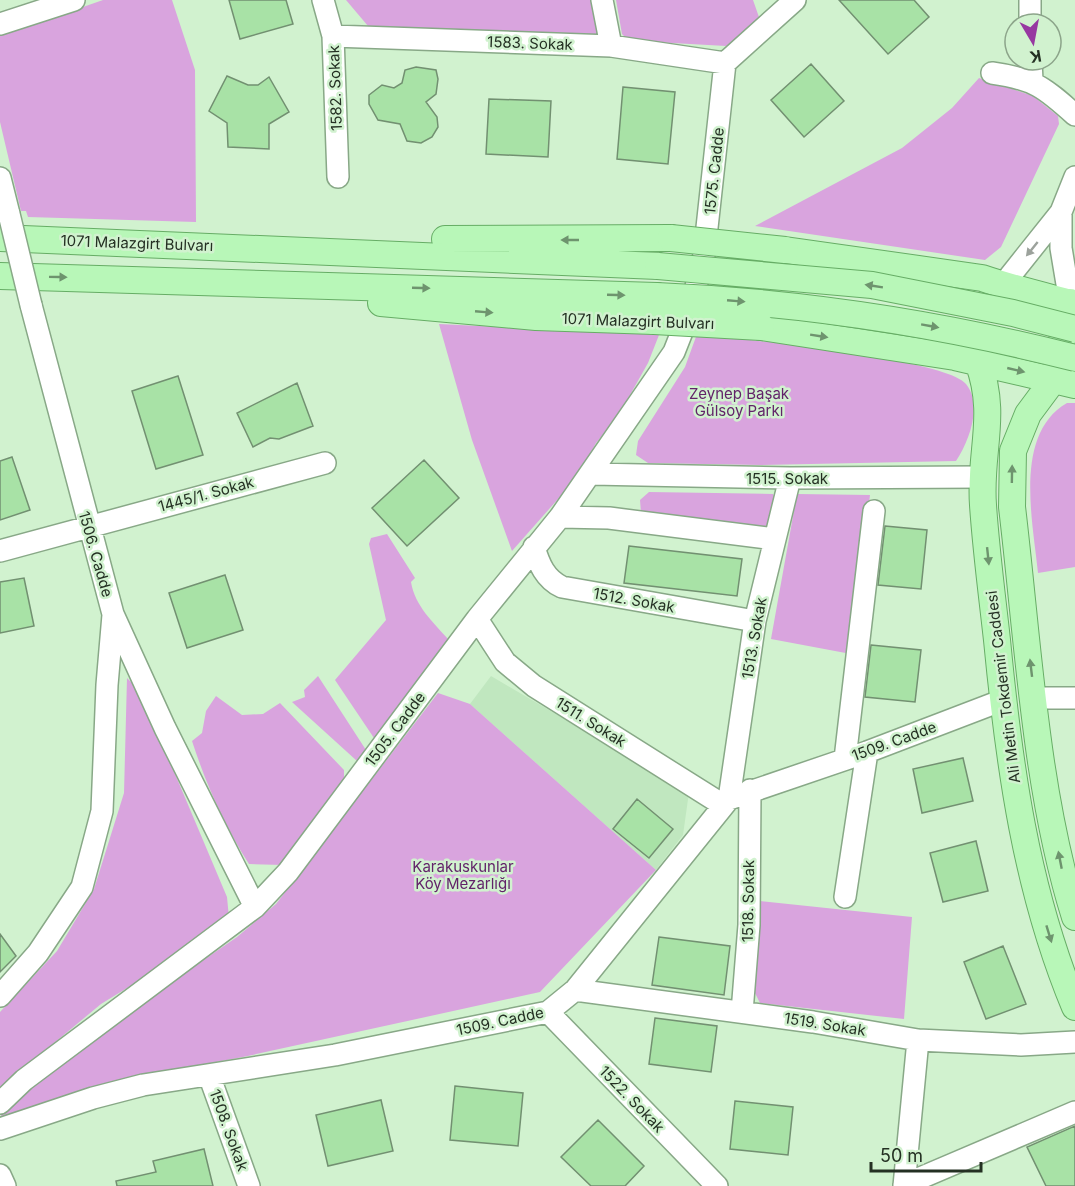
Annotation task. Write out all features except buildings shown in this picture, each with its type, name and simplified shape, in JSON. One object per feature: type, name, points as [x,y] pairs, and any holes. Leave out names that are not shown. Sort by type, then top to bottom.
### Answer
[{"type":"main road","name":"1071 Malazgirt Bulvarı","points":[[0,238],[658,266],[873,285],[1075,328]]},
{"type":"main road","name":"1071 Malazgirt Bulvarı","points":[[275,249],[374,239],[671,238],[785,250],[982,278],[1006,287],[1039,292],[1073,303]]},
{"type":"main road","name":"1071 Malazgirt Bulvarı","points":[[0,276],[197,280],[655,308],[829,310],[1006,341],[1075,358]]},
{"type":"main road","points":[[978,362],[1006,287]]},
{"type":"main road","points":[[1065,382],[1073,303]]},
{"type":"main road","name":"1071 Malazgirt Bulvarı","points":[[655,308],[978,362],[1065,382]]},
{"type":"main road","name":"Ali Metin Tokdemir Caddesi","points":[[978,362],[986,383],[989,408],[982,503],[1003,700],[1030,871],[1059,968],[1075,1007]]},
{"type":"main road","name":"Ali Metin Tokdemir Caddesi","points":[[1065,382],[1028,414],[1018,432],[1013,451],[1012,507],[1046,788],[1063,880],[1075,917]]},
{"type":"street","points":[[0,24],[74,0]]},
{"type":"street","name":"1582. Sokak","points":[[323,0],[333,36],[338,177]]},
{"type":"street","points":[[602,0],[611,46]]},
{"type":"street","points":[[725,63],[779,5]]},
{"type":"street","name":"1583. Sokak","points":[[333,36],[611,46],[725,63]]},
{"type":"street","name":"1575. Cadde","points":[[699,277],[709,225],[725,63]]},
{"type":"street","points":[[1032,72],[1032,81]]},
{"type":"street","points":[[992,73],[1032,81],[1075,115]]},
{"type":"street","points":[[1006,287],[1010,276],[1061,212],[1075,177]]},
{"type":"street","name":"1506. Cadde","points":[[0,178],[88,526],[113,614],[165,729],[255,907]]},
{"type":"street","points":[[1061,212],[1061,248],[1073,303]]},
{"type":"street","name":"1505. Cadde","points":[[0,1104],[24,1080],[255,907],[288,872],[477,619],[592,474],[674,352],[689,314],[699,277]]},
{"type":"street","name":"1445/1. Sokak","points":[[0,551],[325,463]]},
{"type":"street","name":"1515. Sokak","points":[[592,474],[790,478],[983,477]]},
{"type":"street","name":"1513. Sokak","points":[[726,802],[755,621],[790,478]]},
{"type":"street","points":[[846,759],[874,511]]},
{"type":"street","points":[[560,517],[609,518],[775,539]]},
{"type":"street","name":"1512. Sokak","points":[[534,548],[545,575],[553,583],[562,587],[755,621]]},
{"type":"street","points":[[0,996],[38,954],[82,887],[102,811],[107,685],[113,614]]},
{"type":"street","name":"1511. Sokak","points":[[477,619],[505,662],[534,686],[726,802]]},
{"type":"street","points":[[1035,698],[1075,698]]},
{"type":"street","name":"1509. Cadde","points":[[0,1129],[121,1090],[335,1055],[548,1012],[575,990],[726,802],[750,790],[867,752],[1003,700]]},
{"type":"street","points":[[845,897],[867,752]]},
{"type":"street","name":"1518. Sokak","points":[[742,1012],[749,925],[750,790]]},
{"type":"street","name":"1519. Sokak","points":[[575,990],[742,1012],[918,1040],[1021,1045],[1075,1042]]},
{"type":"street","name":"1522. Sokak","points":[[548,1012],[717,1186]]},
{"type":"street","points":[[918,1040],[904,1186],[1075,1112]]},
{"type":"street","name":"1508. Sokak","points":[[209,1075],[249,1186]]},
{"type":"street","points":[[0,1175],[5,1186]]},
{"type":"shaded area","points":[[491,676],[689,792],[683,835],[656,870],[470,704]]},
{"type":"green space","points":[[103,0],[172,0],[195,70],[196,222],[28,217],[26,211],[21,211],[0,122],[0,36]]},
{"type":"green space","points":[[346,0],[597,0],[603,38],[379,29],[368,26]]},
{"type":"green space","points":[[616,0],[753,0],[760,20],[726,46],[636,41],[627,39],[622,34]]},
{"type":"green space","points":[[979,78],[1033,96],[1058,116],[1059,124],[1001,247],[985,260],[755,226],[902,148],[952,108]]},
{"type":"green space","points":[[439,324],[659,335],[648,363],[617,418],[596,443],[580,472],[512,551],[472,440]]},
{"type":"green space","name":"Zeynep Başak Gülsoy Parkı","points":[[697,334],[840,352],[921,366],[950,375],[966,384],[971,393],[974,412],[969,433],[956,461],[761,465],[648,463],[636,455],[638,441],[685,367]]},
{"type":"green space","points":[[1067,403],[1075,403],[1075,567],[1038,573],[1031,505],[1030,480],[1033,457],[1039,435],[1050,417]]},
{"type":"green space","points":[[649,492],[773,494],[775,498],[767,528],[641,513],[640,500]]},
{"type":"green space","points":[[797,494],[870,495],[851,654],[771,639]]},
{"type":"green space","points":[[387,534],[415,578],[411,582],[416,599],[448,639],[446,649],[401,711],[374,738],[335,680],[386,620],[369,544],[371,538]]},
{"type":"green space","points":[[318,676],[366,750],[363,759],[357,761],[292,702],[305,697],[304,690]]},
{"type":"green space","points":[[127,678],[140,691],[227,897],[229,918],[150,974],[101,1004],[0,1088],[0,1012],[57,951],[94,889],[124,793]]},
{"type":"green space","name":"Karakuskunlar Köy Mezarlığı","points":[[438,693],[470,704],[656,870],[540,992],[243,1057],[124,1079],[0,1121],[2,1111],[115,1021],[237,937],[276,904]]},
{"type":"green space","points":[[216,696],[242,715],[263,714],[280,703],[344,770],[344,778],[283,865],[249,864],[216,804],[203,773],[192,741],[202,733],[206,711]]},
{"type":"green space","points":[[760,901],[912,917],[904,1019],[760,1003],[753,989]]}]
